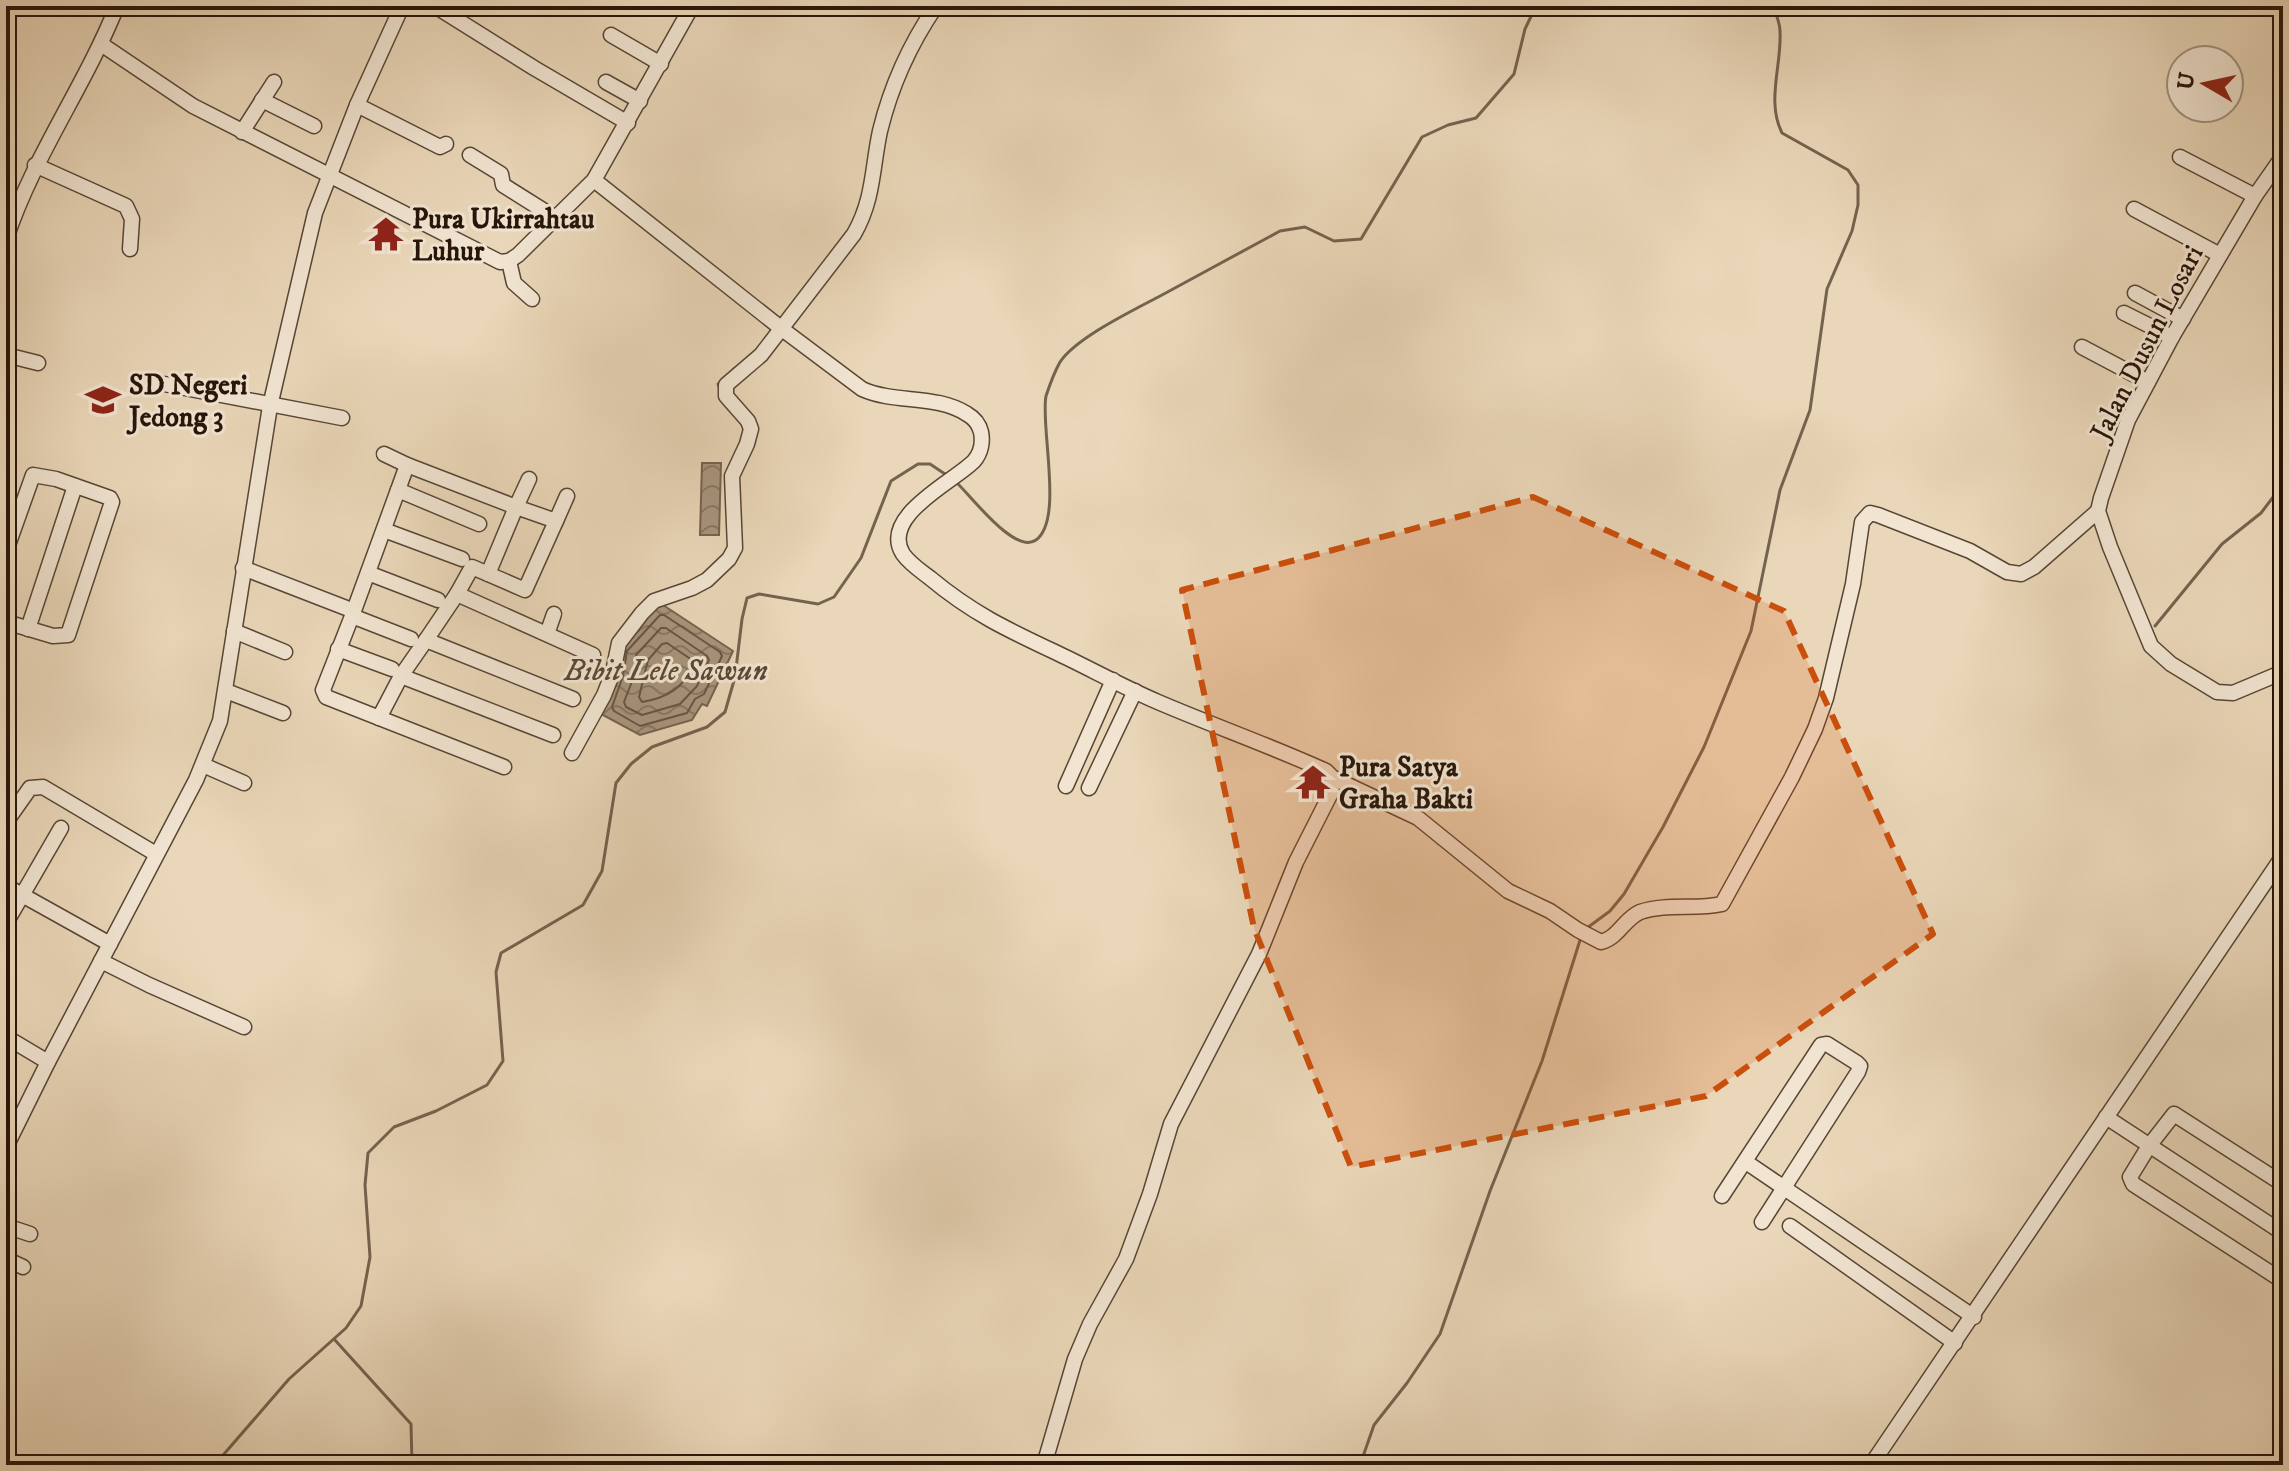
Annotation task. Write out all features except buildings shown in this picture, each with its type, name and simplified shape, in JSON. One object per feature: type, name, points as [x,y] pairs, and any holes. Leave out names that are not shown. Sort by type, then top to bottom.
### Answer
[{"type":"street","points":[[6,239],[35,165],[101,44],[117,6]]},
{"type":"street","points":[[6,1147],[203,765],[220,721],[270,406],[315,213],[357,105],[402,6]]},
{"type":"street","points":[[435,6],[628,123]]},
{"type":"street","points":[[101,44],[193,106],[500,262],[509,261],[557,219],[594,180],[692,6]]},
{"type":"street","points":[[572,753],[604,695],[619,643],[642,613],[654,601],[707,580],[732,554],[736,541],[732,476],[751,429],[748,421],[726,396],[726,385],[761,355],[778,326],[847,245],[862,220],[873,185],[880,135],[889,102],[913,42],[936,6]]},
{"type":"street","points":[[611,35],[661,64]]},
{"type":"street","points":[[242,132],[274,82]]},
{"type":"street","points":[[606,82],[640,101]]},
{"type":"street","points":[[262,100],[314,126]]},
{"type":"street","points":[[357,105],[440,147],[446,144]]},
{"type":"street","points":[[470,155],[501,174],[503,185],[557,219]]},
{"type":"street","name":"Jalan Dusun Losari","points":[[2098,511],[2128,420],[2220,255],[2283,156]]},
{"type":"street","points":[[2180,157],[2255,196]]},
{"type":"street","points":[[35,165],[126,206],[132,219],[130,249]]},
{"type":"street","points":[[594,180],[862,389],[874,395],[945,405],[974,418],[981,432],[981,446],[973,462],[946,480],[903,523],[900,538],[902,552],[932,580],[1000,627],[1135,691],[1326,771],[1333,778],[1418,818],[1508,891],[1550,911],[1601,942],[1609,940],[1639,913],[1673,907],[1713,906],[1722,904],[1728,898],[1819,719],[1847,609],[1862,522],[1870,513],[1970,551],[2007,572],[2021,574],[2034,567],[2098,511],[2141,625],[2159,655],[2225,693],[2233,693],[2283,672]]},
{"type":"street","points":[[2134,209],[2220,255]]},
{"type":"street","points":[[509,261],[514,283],[532,299]]},
{"type":"street","points":[[2135,293],[2183,319]]},
{"type":"street","points":[[2124,313],[2172,337]]},
{"type":"street","points":[[2082,347],[2148,382]]},
{"type":"street","points":[[6,355],[38,363]]},
{"type":"street","points":[[159,383],[342,418]]},
{"type":"street","points":[[384,454],[556,521]]},
{"type":"street","points":[[407,465],[323,694],[504,767]]},
{"type":"street","points":[[6,551],[10,526],[33,475],[75,486],[110,498],[112,502],[68,635],[53,636],[6,622]]},
{"type":"street","points":[[488,574],[529,479]]},
{"type":"street","points":[[28,629],[75,486]]},
{"type":"street","points":[[398,490],[479,524]]},
{"type":"street","points":[[379,718],[397,672],[418,639],[457,594],[472,567],[525,590],[567,496]]},
{"type":"street","points":[[384,530],[462,559]]},
{"type":"street","points":[[243,568],[573,699]]},
{"type":"street","points":[[368,573],[438,600]]},
{"type":"street","points":[[457,594],[593,655]]},
{"type":"street","points":[[547,634],[554,614]]},
{"type":"street","points":[[234,631],[285,652]]},
{"type":"street","points":[[338,649],[553,735]]},
{"type":"street","points":[[1066,786],[1113,680]]},
{"type":"street","points":[[226,691],[283,713]]},
{"type":"street","points":[[1089,788],[1135,691]]},
{"type":"street","points":[[203,765],[244,783]]},
{"type":"street","points":[[1044,1465],[1075,1359],[1090,1324],[1126,1259],[1171,1124],[1259,954],[1296,862],[1331,793],[1333,778]]},
{"type":"street","points":[[6,822],[30,788],[43,787],[156,854]]},
{"type":"street","points":[[6,923],[61,828]]},
{"type":"street","points":[[1871,1465],[2283,856]]},
{"type":"street","points":[[6,886],[110,944]]},
{"type":"street","points":[[101,961],[244,1027]]},
{"type":"street","points":[[6,1037],[48,1062]]},
{"type":"street","points":[[1722,1196],[1821,1045],[1827,1044],[1857,1063],[1860,1066],[1858,1072],[1762,1222]]},
{"type":"street","points":[[2281,1273],[2133,1184],[2130,1174],[2171,1115],[2176,1114],[2283,1184]]},
{"type":"street","points":[[2106,1117],[2283,1233]]},
{"type":"street","points":[[1746,1162],[1974,1317]]},
{"type":"street","points":[[6,1226],[30,1234]]},
{"type":"street","points":[[1790,1226],[1955,1343]]},
{"type":"street","points":[[6,1259],[23,1267]]},
{"type":"highlighted area","points":[[1533,497],[1784,611],[1933,934],[1706,1096],[1351,1167],[1254,928],[1182,590]]},
{"type":"water","points":[[702,463],[721,463],[719,535],[700,535]]},
{"type":"water","name":"Bibit Lele Sawun","points":[[660,603],[733,651],[707,706],[702,704],[692,720],[640,735],[601,714],[619,649]]},
{"type":"waterway","points":[[957,483],[1006,532],[1027,542],[1036,540],[1044,529],[1049,513],[1046,396],[1060,362],[1068,353],[1107,325],[1280,231],[1305,227],[1334,241],[1361,239],[1422,137],[1448,125],[1476,118],[1514,74],[1525,29],[1536,6]]},
{"type":"waterway","points":[[1587,928],[1610,911],[1624,894],[1663,827],[1704,747],[1751,631],[1780,490],[1810,410],[1827,289],[1852,231],[1858,205],[1858,185],[1848,170],[1782,133],[1775,108],[1780,28],[1773,6]]},
{"type":"waterway","points":[[720,389],[718,384],[735,368]]},
{"type":"waterway","points":[[202,1465],[218,1461],[289,1379],[346,1328],[361,1306],[370,1257],[365,1185],[368,1153],[394,1127],[436,1111],[487,1085],[503,1061],[496,972],[501,953],[583,905],[602,871],[616,783],[631,764],[652,747],[707,727],[725,712],[735,677],[747,598],[759,594],[818,604],[834,597],[861,558],[891,481],[918,464],[930,464],[948,476]]},
{"type":"waterway","points":[[2155,626],[2222,544],[2261,513],[2283,484]]},
{"type":"waterway","points":[[1360,1465],[1374,1425],[1440,1334],[1490,1191],[1542,1061],[1581,937]]},
{"type":"waterway","points":[[334,1339],[411,1424],[412,1465]]},
{"type":"place","name":"Pura Ukirrahtau Luhur","points":[[386,234]]},
{"type":"place","name":"SD Negeri Jedong 3","points":[[103,400]]},
{"type":"place","name":"Pura Satya Graha Bakti","points":[[1313,782]]}]
